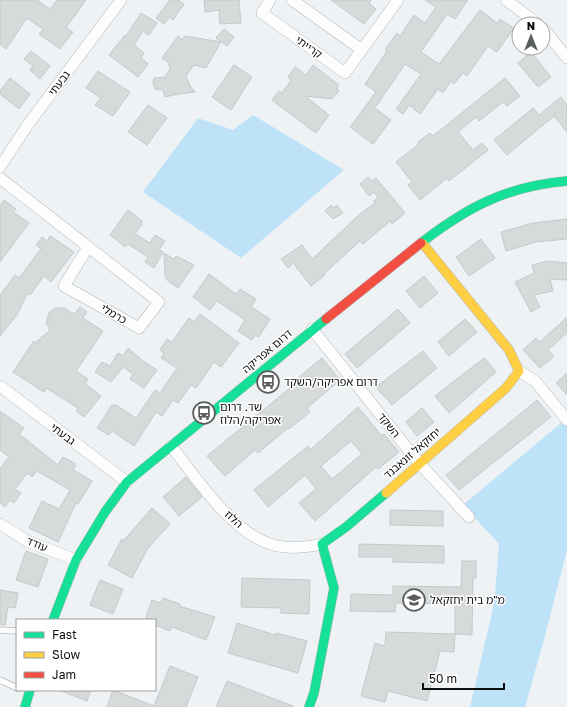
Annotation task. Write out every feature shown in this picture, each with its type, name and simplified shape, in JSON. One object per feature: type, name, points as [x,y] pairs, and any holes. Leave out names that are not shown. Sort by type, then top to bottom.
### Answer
[{"type":"street","name":"גבעתי","points":[[0,167],[27,126],[121,0]]},
{"type":"street","name":"קרייתי","points":[[270,0],[262,13],[345,73],[398,0]]},
{"type":"street","points":[[292,0],[362,50]]},
{"type":"street","points":[[506,0],[527,16]]},
{"type":"street","points":[[551,38],[567,58]]},
{"type":"street","name":"כרמלי","points":[[0,178],[159,302],[139,328],[64,286],[88,247]]},
{"type":"street","name":"דרום אפריקה","points":[[53,619],[76,560],[105,512],[127,482],[312,329],[439,231],[482,203],[514,189],[547,182],[567,181]]},
{"type":"street","points":[[423,244],[509,350],[519,371],[535,381],[567,420]]},
{"type":"street","name":"השקד","points":[[312,329],[419,463],[469,517]]},
{"type":"street","name":"יחזקאל זונאבנד","points":[[322,544],[346,527],[506,388],[519,371]]},
{"type":"street","name":"גבעתי","points":[[0,386],[127,482]]},
{"type":"street","name":"הלוז","points":[[171,446],[216,504],[250,534],[266,542],[282,546],[304,548],[322,544]]},
{"type":"street","name":"עודד","points":[[0,524],[26,541],[76,560]]},
{"type":"street","points":[[309,707],[314,693],[334,588],[322,544]]},
{"type":"street","points":[[25,707],[26,691]]},
{"type":"lane","points":[[0,630],[16,631]]},
{"type":"lane","points":[[0,680],[16,688]]},
{"type":"shaded area","points":[[253,115],[344,170],[241,258],[143,192],[198,118],[233,130]]},
{"type":"shaded area","points":[[567,418],[567,550],[525,707],[470,707],[494,604],[499,544],[463,505]]},
{"type":"building","points":[[0,0],[37,0],[50,9],[57,0],[86,0],[66,28],[73,32],[60,49],[39,34],[43,29],[27,18],[6,49],[0,44]]},
{"type":"building","points":[[170,0],[178,0],[184,4],[173,20],[170,17],[164,24],[156,18]]},
{"type":"building","points":[[204,0],[239,0],[241,23],[220,24],[219,10],[205,12]]},
{"type":"building","points":[[331,0],[371,0],[369,3],[376,9],[364,24]]},
{"type":"building","points":[[425,0],[468,0],[455,19],[447,14],[421,52],[439,64],[480,10],[497,23],[500,19],[511,26],[511,32],[497,52],[488,46],[467,76],[463,73],[454,84],[451,81],[443,93],[438,89],[420,114],[409,105],[403,114],[396,109],[421,74],[405,64],[375,108],[391,120],[373,144],[350,127],[376,92],[365,84],[397,33],[400,36],[414,15],[425,23],[436,7]]},
{"type":"building","points":[[141,13],[157,23],[149,35],[143,31],[134,45],[144,53],[141,58],[148,64],[138,77],[109,55],[125,35],[126,36]]},
{"type":"building","points":[[224,29],[234,37],[227,46],[216,38]]},
{"type":"building","points":[[178,36],[182,40],[185,36],[221,42],[206,68],[194,65],[186,76],[190,86],[195,92],[165,97],[163,90],[155,89],[153,83],[154,78],[165,77],[170,69],[168,62],[162,58]]},
{"type":"building","points":[[31,51],[50,66],[40,79],[30,70],[33,66],[24,59]]},
{"type":"building","points":[[526,56],[534,56],[551,77],[538,87],[518,63]]},
{"type":"building","points":[[234,65],[252,77],[231,110],[212,97]]},
{"type":"building","points":[[313,65],[339,85],[337,89],[339,91],[332,99],[305,96],[329,115],[316,133],[272,100],[279,91],[282,93],[291,80],[288,77],[295,67],[306,75]]},
{"type":"building","points":[[98,71],[130,92],[113,116],[95,105],[101,98],[86,88]]},
{"type":"building","points":[[10,78],[30,94],[19,109],[0,94],[0,91]]},
{"type":"building","points":[[505,78],[520,96],[507,106],[503,102],[479,121],[476,117],[458,132],[473,150],[482,143],[488,150],[449,181],[447,178],[420,200],[408,185],[412,182],[396,162],[419,144],[418,142],[430,133],[433,136]]},
{"type":"building","points":[[561,97],[567,105],[567,132],[554,116],[507,155],[494,140],[533,108],[539,115]]},
{"type":"building","points":[[148,105],[167,118],[147,145],[128,132]]},
{"type":"building","points":[[368,177],[372,181],[376,178],[405,213],[392,224],[390,221],[363,244],[360,241],[324,274],[325,275],[311,286],[293,263],[288,268],[281,259],[302,245],[312,259],[360,214],[375,203],[374,201],[378,197],[374,192],[369,196],[360,184]]},
{"type":"building","points":[[4,200],[16,209],[13,212],[29,223],[0,262],[0,206]]},
{"type":"building","points":[[331,205],[334,208],[337,205],[343,213],[333,219],[325,211]]},
{"type":"building","points":[[128,210],[142,221],[142,224],[135,234],[150,243],[155,235],[165,241],[159,250],[163,252],[154,268],[145,262],[148,257],[128,244],[125,247],[110,235]]},
{"type":"building","points":[[567,219],[567,239],[536,242],[506,251],[501,232],[533,223]]},
{"type":"building","points":[[50,236],[74,252],[51,282],[44,276],[30,295],[27,294],[17,315],[0,336],[0,295],[15,275],[19,278],[41,249],[36,245],[42,237],[47,241]]},
{"type":"building","points":[[481,239],[495,258],[469,276],[456,257]]},
{"type":"building","points":[[164,253],[174,259],[176,256],[194,265],[178,288],[168,281],[165,276]]},
{"type":"building","points":[[548,261],[567,263],[567,280],[550,279],[553,291],[534,295],[540,307],[531,312],[515,282],[534,273],[532,265]]},
{"type":"building","points":[[209,274],[236,294],[240,289],[256,299],[251,307],[270,319],[259,337],[255,335],[252,340],[238,331],[245,320],[217,301],[210,310],[193,297]]},
{"type":"building","points":[[424,276],[438,293],[420,308],[406,291]]},
{"type":"building","points":[[80,307],[87,312],[83,318],[103,331],[76,371],[88,379],[85,384],[101,396],[84,417],[76,411],[78,408],[46,388],[44,392],[13,372],[34,341],[35,343],[50,330],[46,323],[49,313],[55,308],[64,308],[74,314]]},
{"type":"building","points":[[398,309],[410,323],[357,368],[345,354]]},
{"type":"building","points":[[200,314],[239,343],[221,367],[214,362],[196,388],[191,385],[178,403],[173,400],[162,416],[156,412],[134,446],[112,431],[109,435],[97,428],[112,405],[116,405],[136,418],[155,390],[160,393],[177,368],[161,358],[164,353],[160,350],[167,339],[172,342],[189,318],[194,322]]},
{"type":"building","points":[[567,317],[567,333],[548,350],[554,356],[540,368],[523,350],[536,338],[540,342]]},
{"type":"building","points":[[465,319],[477,332],[449,356],[438,342]]},
{"type":"building","points":[[128,348],[143,361],[157,370],[144,388],[130,379],[133,374],[123,367],[111,382],[95,372],[102,362],[110,366],[118,353],[123,356]]},
{"type":"building","points":[[423,351],[437,368],[392,405],[376,387]]},
{"type":"building","points":[[322,358],[340,380],[307,408],[310,412],[258,453],[255,450],[225,476],[207,456],[301,379],[299,377]]},
{"type":"building","points":[[484,358],[496,372],[449,413],[435,396]]},
{"type":"building","points":[[567,373],[567,395],[556,383]]},
{"type":"building","points":[[537,400],[551,417],[459,490],[446,475]]},
{"type":"building","points":[[358,407],[382,436],[384,434],[399,452],[378,469],[376,467],[315,521],[299,503],[316,489],[305,475],[268,507],[254,490],[308,446],[310,450]],"holes":[[[351,441],[362,454],[332,479],[321,466]]]},
{"type":"building","points":[[422,408],[434,422],[417,436],[406,422]]},
{"type":"building","points":[[0,411],[24,428],[19,434],[58,465],[63,457],[76,464],[73,470],[92,481],[78,504],[76,503],[58,542],[29,528],[42,501],[59,509],[70,490],[37,471],[32,477],[27,473],[15,489],[21,493],[14,503],[10,500],[5,507],[0,503],[0,469],[9,457],[0,450]]},
{"type":"building","points":[[186,477],[202,497],[179,516],[163,497]]},
{"type":"building","points":[[152,508],[170,524],[148,548],[132,578],[108,565],[122,539],[124,540]]},
{"type":"building","points":[[390,510],[443,511],[443,526],[390,525]]},
{"type":"building","points":[[359,544],[444,546],[444,563],[393,562],[393,557],[359,557]]},
{"type":"building","points":[[26,551],[48,559],[38,587],[16,580]]},
{"type":"building","points":[[462,561],[476,561],[476,578],[473,578],[472,635],[455,634],[455,604],[396,603],[395,612],[350,611],[351,594],[393,595],[393,586],[461,587]]},
{"type":"building","points":[[242,578],[310,580],[309,614],[281,613],[281,608],[241,607]]},
{"type":"building","points":[[100,580],[123,589],[113,614],[90,605]]},
{"type":"building","points":[[0,590],[18,593],[15,608],[8,607],[5,625],[0,624]]},
{"type":"building","points":[[163,598],[180,604],[179,606],[215,617],[206,640],[172,627],[170,631],[156,625],[156,619],[145,619],[152,600],[161,603]]},
{"type":"building","points":[[237,623],[275,635],[276,633],[307,641],[298,673],[228,653]]},
{"type":"building","points":[[386,632],[455,634],[454,652],[440,651],[427,701],[388,691],[385,702],[361,696],[375,643],[385,646]]},
{"type":"building","points":[[170,666],[198,677],[186,707],[107,707],[113,691],[154,706]]},
{"type":"building","points":[[227,681],[293,706],[293,707],[216,707]]},
{"type":"building","points":[[62,691],[91,691],[87,701]]},
{"type":"traffic: fast","points":[[421,243],[455,219],[489,200],[526,188],[567,181]]},
{"type":"traffic: fast","points":[[53,619],[76,560],[105,512],[127,482],[326,319]]},
{"type":"traffic: fast","points":[[309,707],[314,693],[334,588],[322,544],[346,527],[386,493]]},
{"type":"traffic: fast","points":[[25,707],[30,691]]},
{"type":"traffic: slow","points":[[386,493],[506,388],[519,371],[509,350],[423,244]]},
{"type":"traffic: jam","points":[[326,319],[421,243]]},
{"type":"place","name":"דרום אפריקה/השקד","points":[[268,382]]},
{"type":"place","name":"שד. דרום אפריקה/הלוז","points":[[204,413]]},
{"type":"place","name":"מ\"מ בית יחזקאל","points":[[414,600]]}]
